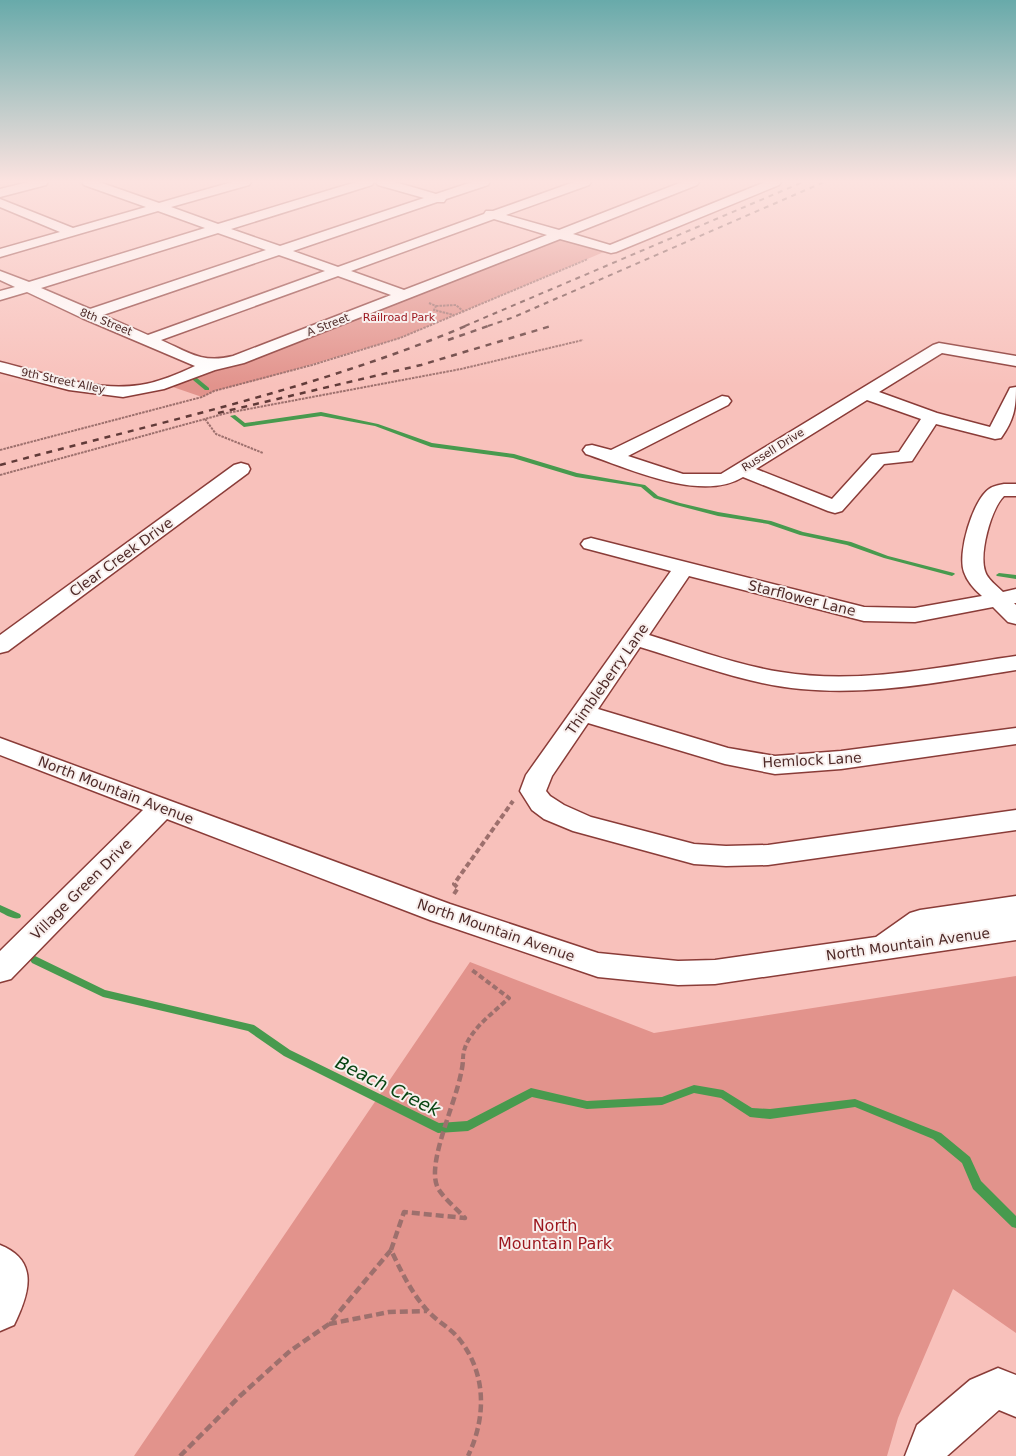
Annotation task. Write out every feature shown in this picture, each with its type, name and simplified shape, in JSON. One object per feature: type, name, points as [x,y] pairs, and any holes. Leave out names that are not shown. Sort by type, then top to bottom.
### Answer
[{"type":"street","points":[[0,296],[150,250]]},
{"type":"street","points":[[86,315],[279,250],[404,295]]},
{"type":"street","points":[[148,340],[397,250]]},
{"type":"street","name":"A Street","points":[[212,365],[238,360],[518,250]]},
{"type":"street","name":"8th Street","points":[[0,275],[86,315],[197,362],[212,365]]},
{"type":"street","name":"Russell Drive","points":[[592,450],[681,480],[725,480],[939,348],[1016,361]]},
{"type":"street","name":"9th Street Alley","points":[[0,367],[83,387],[118,392],[142,390],[212,365]]},
{"type":"street","points":[[865,393],[932,417],[995,434],[1016,392]]},
{"type":"street","points":[[612,457],[722,402]]},
{"type":"street","points":[[740,470],[835,507],[879,459],[905,457],[932,417]]},
{"type":"street","name":"Clear Creek Drive","points":[[0,646],[241,469]]},
{"type":"street","points":[[1016,490],[1005,490],[995,493],[984,510],[972,560],[978,577],[1007,597],[1016,616]]},
{"type":"street","name":"Starflower Lane","points":[[591,544],[864,614],[915,615],[939,612],[1007,597]]},
{"type":"street","name":"Thimbleberry Lane","points":[[533,791],[539,775],[684,568]]},
{"type":"street","points":[[635,638],[756,674],[800,682],[862,684],[1016,664]]},
{"type":"street","name":"Hemlock Lane","points":[[583,713],[725,756],[775,765],[841,760],[1016,736]]},
{"type":"street","name":"North Mountain Avenue","points":[[0,746],[440,912],[598,965],[678,973],[714,972],[1016,929]]},
{"type":"street","points":[[533,791],[541,803],[554,812],[583,824],[694,854],[726,856],[768,855],[1016,820]]},
{"type":"street","name":"Village Green Drive","points":[[0,970],[162,808]]},
{"type":"street","points":[[884,948],[920,921],[1016,907]]},
{"type":"street","points":[[0,1263],[6,1268],[12,1281],[0,1311]]},
{"type":"street","points":[[926,1456],[932,1440],[984,1395],[998,1388],[1016,1396]]},
{"type":"path","points":[[0,450],[202,397],[214,391],[350,354],[400,338],[609,250]]},
{"type":"path","points":[[436,306],[456,305],[464,312]]},
{"type":"path","points":[[0,475],[254,407],[461,369],[582,340]]},
{"type":"path","points":[[205,419],[211,430],[216,434],[263,453]]},
{"type":"path","points":[[440,912],[458,888],[454,884],[514,800],[533,791]]},
{"type":"path","points":[[180,1456],[240,1396],[290,1352],[329,1324],[391,1250],[404,1212],[465,1218],[437,1187],[434,1171],[449,1111],[464,1069],[463,1051],[471,1037],[509,998],[472,970]]},
{"type":"path","points":[[391,1250],[413,1293],[428,1312],[460,1340],[472,1360],[480,1380],[482,1406],[479,1430],[468,1456]]},
{"type":"path","points":[[329,1324],[389,1312],[428,1312]]},
{"type":"green space","name":"Railroad Park","points":[[518,250],[609,250],[400,338],[266,378],[214,391],[202,397],[170,386]]},
{"type":"green space","name":"North Mountain Park","points":[[470,962],[654,1033],[1016,976],[1016,1333],[953,1289],[898,1418],[887,1456],[134,1456]]},
{"type":"waterway","points":[[195,379],[207,389]]},
{"type":"waterway","points":[[233,416],[244,425],[321,414],[376,425],[431,445],[514,456],[576,475],[643,486],[656,497],[678,504],[718,514],[769,522],[802,534],[849,543],[886,557],[952,574]]},
{"type":"waterway","points":[[999,575],[1016,577]]},
{"type":"waterway","name":"Beach Creek","points":[[0,908],[17,916]]},
{"type":"waterway","name":"Beach Creek","points":[[35,960],[103,993],[251,1028],[287,1053],[438,1128],[468,1126],[531,1092],[587,1105],[662,1101],[694,1089],[723,1094],[750,1112],[770,1114],[855,1103],[937,1136],[966,1160],[977,1185],[1016,1223]]},
{"type":"railway","points":[[465,326],[644,250]]},
{"type":"railway","points":[[488,326],[514,317],[668,250]]},
{"type":"railway","points":[[0,465],[295,386],[411,348],[468,325]]},
{"type":"railway","points":[[448,340],[491,325]]},
{"type":"railway","points":[[218,413],[421,365],[551,326]]}]
